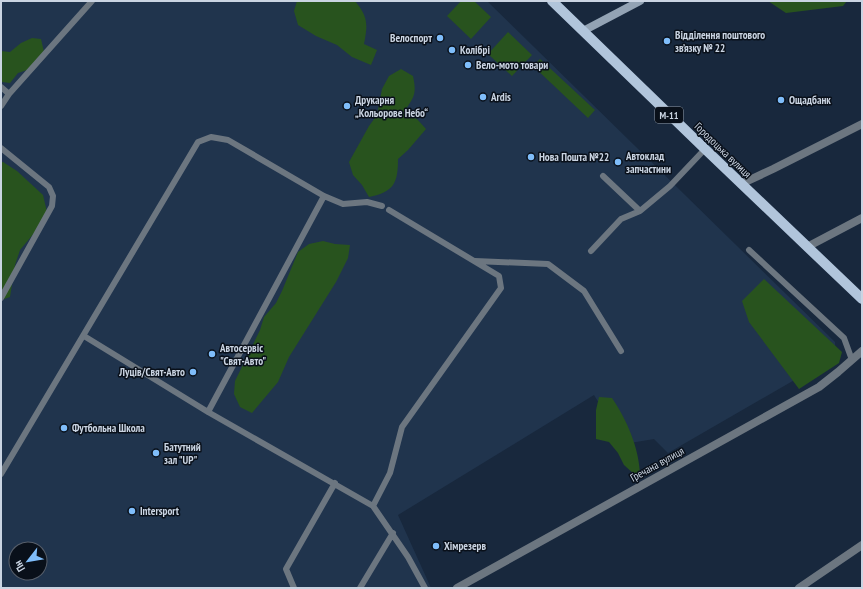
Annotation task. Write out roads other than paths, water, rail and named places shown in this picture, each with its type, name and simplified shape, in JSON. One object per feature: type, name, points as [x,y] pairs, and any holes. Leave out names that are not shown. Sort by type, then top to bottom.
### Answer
[{"type":"main road","name":"Городоцька вулиця","points":[[552,1],[705,150],[862,299]]},
{"type":"main road","points":[[583,31],[640,1]]},
{"type":"street","points":[[741,184],[862,124]]},
{"type":"street","points":[[807,247],[862,218]]},
{"type":"street","name":"Гречана вулиця","points":[[456,588],[819,387],[862,350]]},
{"type":"street","points":[[799,588],[862,545]]},
{"type":"lane","points":[[1,106],[9,94],[92,1]]},
{"type":"lane","points":[[1,87],[9,94]]},
{"type":"lane","points":[[1,474],[198,142],[211,136],[228,140],[324,196],[343,204],[367,202],[382,206]]},
{"type":"lane","points":[[1,148],[49,187],[53,196],[52,206],[1,298]]},
{"type":"lane","points":[[591,251],[621,219],[640,211],[670,186],[705,150]]},
{"type":"lane","points":[[603,176],[640,211]]},
{"type":"lane","points":[[208,412],[324,196]]},
{"type":"lane","points":[[373,506],[390,473],[402,427],[501,288],[499,276],[389,210]]},
{"type":"lane","points":[[750,250],[844,338],[852,360]]},
{"type":"lane","points":[[474,261],[548,264],[584,290],[621,351]]},
{"type":"lane","points":[[84,336],[208,412],[373,506],[393,533],[425,588]]},
{"type":"lane","points":[[294,588],[286,569],[335,483]]},
{"type":"lane","points":[[360,588],[393,533]]},
{"type":"place","name":"Велоспорт","points":[[440,38]]},
{"type":"place","name":"Відділення поштового зв’язку № 22","points":[[667,41]]},
{"type":"place","name":"Колібрі","points":[[452,50]]},
{"type":"place","name":"Вело-мото товари","points":[[468,65]]},
{"type":"place","name":"Ardis","points":[[483,97]]},
{"type":"place","name":"Ощадбанк","points":[[781,100]]},
{"type":"place","name":"Друкарня „Кольорове Небо“","points":[[347,106]]},
{"type":"place","name":"Нова Пошта №22","points":[[531,157]]},
{"type":"place","name":"Автоклад запчастини","points":[[618,162]]},
{"type":"place","name":"Автосервіс \"Свят-Авто\"","points":[[212,354]]},
{"type":"place","name":"Луців/Свят-Авто","points":[[193,372]]},
{"type":"place","name":"Футбольна Школа","points":[[64,428]]},
{"type":"place","name":"Батутний зал \"UP\"","points":[[156,453]]},
{"type":"place","name":"Intersport","points":[[132,511]]},
{"type":"place","name":"Хімрезерв","points":[[436,546]]}]
